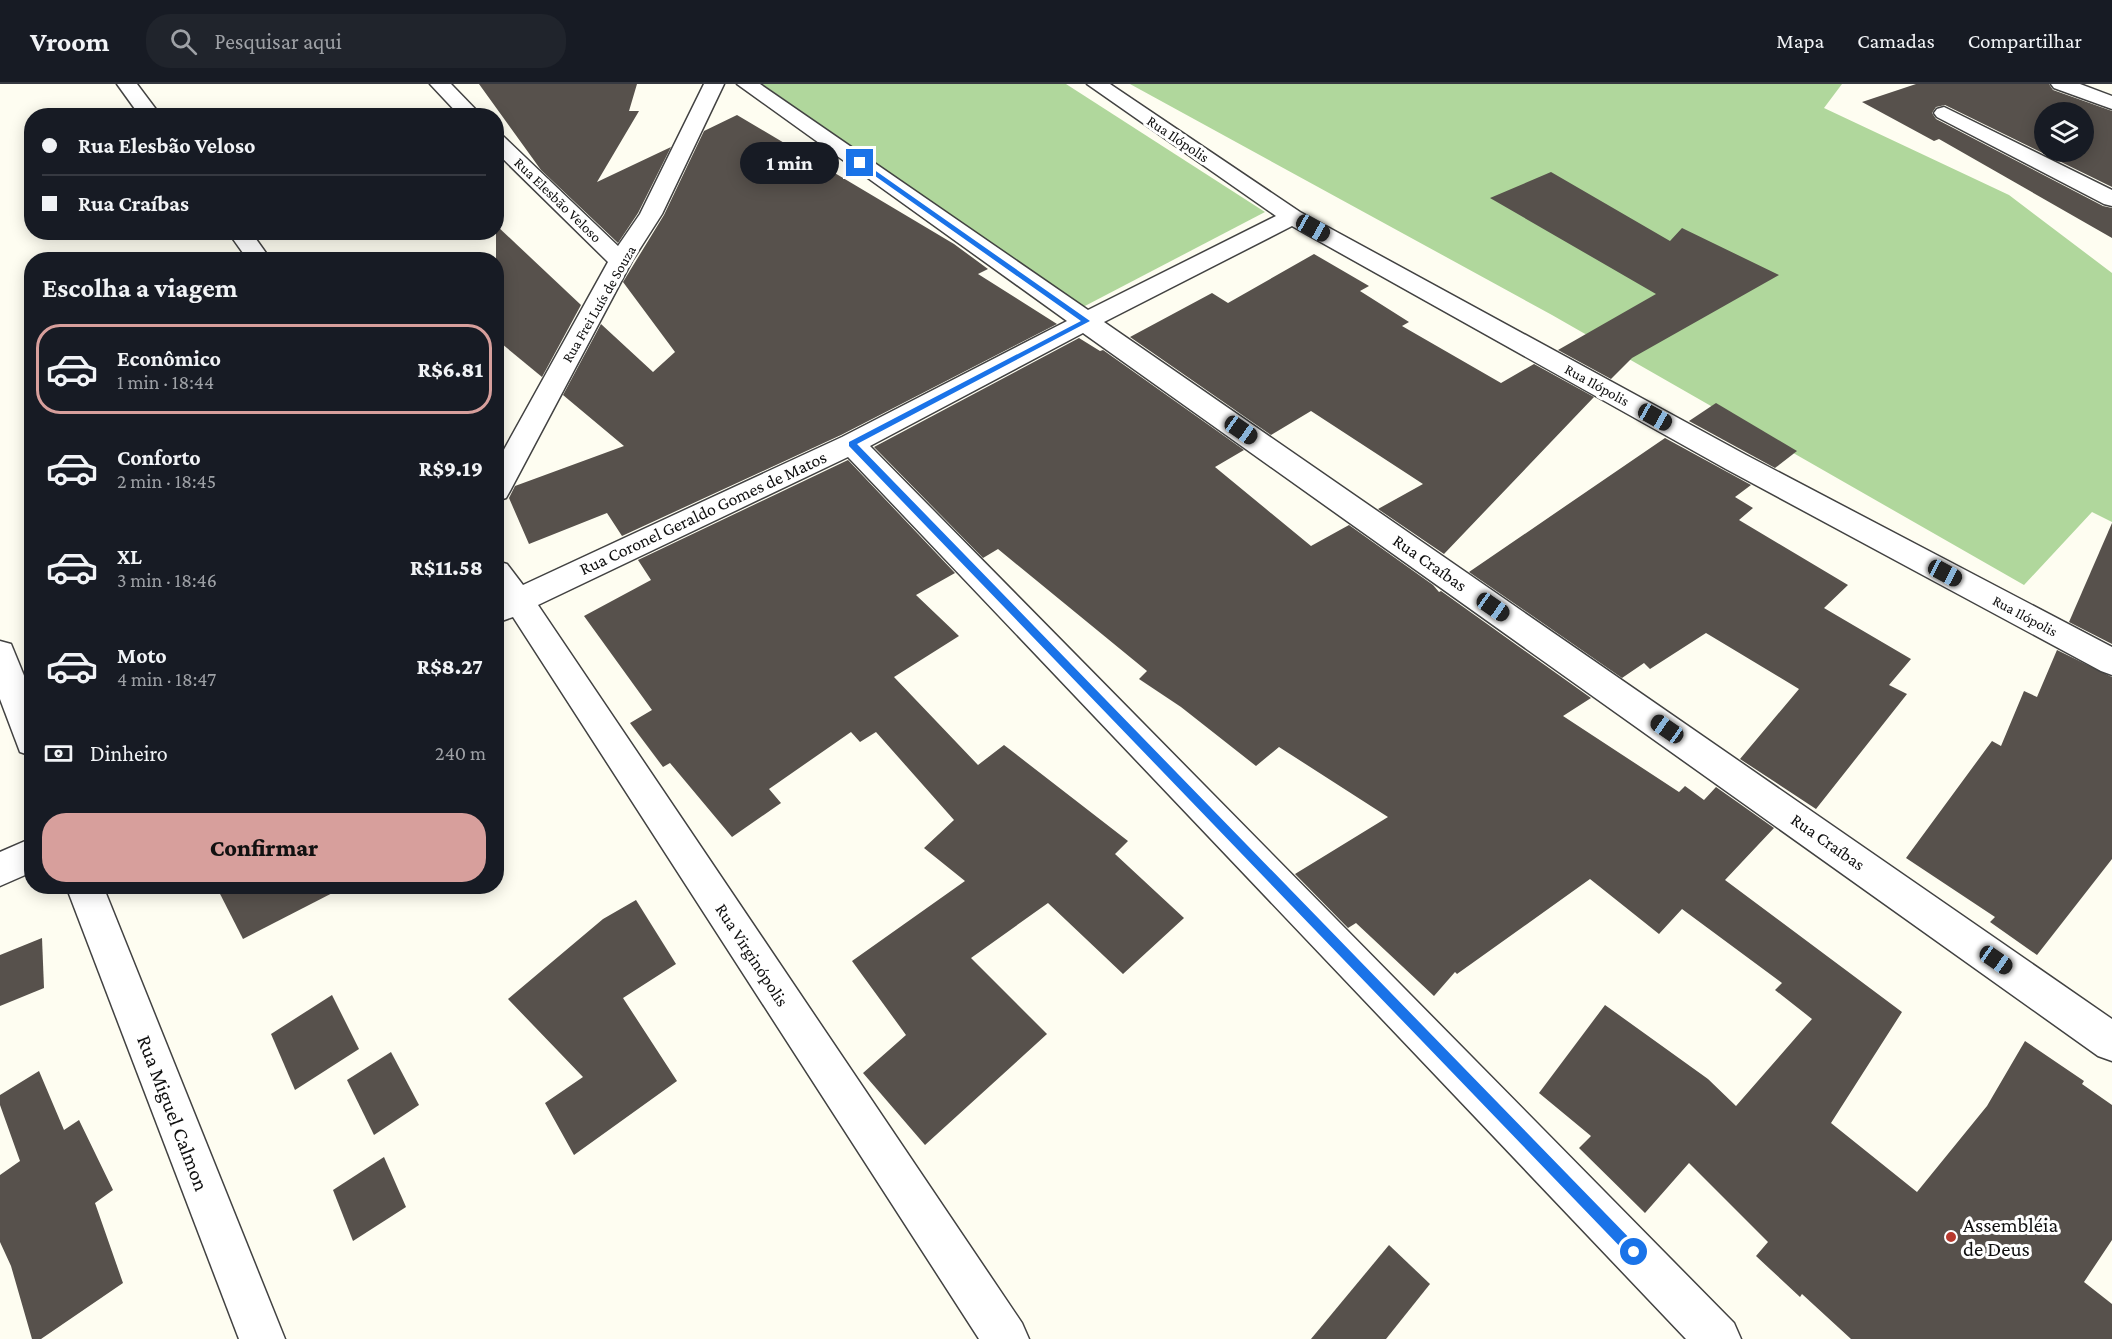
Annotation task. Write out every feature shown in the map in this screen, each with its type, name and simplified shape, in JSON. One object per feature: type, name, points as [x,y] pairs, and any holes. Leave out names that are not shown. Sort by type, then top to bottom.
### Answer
[{"type":"street","points":[[127,84],[145,108]]},
{"type":"street","points":[[440,84],[464,108]]},
{"type":"street","name":"Rua Frei Luís de Souza","points":[[504,476],[620,261],[651,214],[714,84]]},
{"type":"street","name":"Rua Craíbas","points":[[747,84],[2112,1042]]},
{"type":"street","name":"Rua Ilópolis","points":[[1097,84],[1292,217],[1736,462],[2112,662]]},
{"type":"street","points":[[2061,84],[2112,103]]},
{"type":"street","points":[[1944,113],[2112,199]]},
{"type":"street","name":"Rua Elesbão Veloso","points":[[504,148],[620,261]]},
{"type":"street","name":"Rua Coronel Geraldo Gomes de Matos","points":[[504,594],[852,444],[1086,321],[1292,217]]},
{"type":"street","points":[[852,444],[1718,1339]]},
{"type":"street","name":"Rua Virginópolis","points":[[504,594],[1006,1339]]},
{"type":"street","points":[[0,653],[24,720]]},
{"type":"street","points":[[0,870],[24,858]]},
{"type":"street","name":"Rua Miguel Calmon","points":[[87,894],[262,1339]]},
{"type":"green space","points":[[762,84],[1066,84],[1265,212],[1083,307]]},
{"type":"green space","points":[[1130,84],[1842,84],[1824,108],[2009,195],[2112,273],[2112,522],[2092,512],[2024,585],[1552,315]]},
{"type":"building","points":[[479,84],[637,84],[629,111],[639,111],[597,182],[671,147],[638,213],[618,243],[541,170],[504,119],[504,108],[496,108]]},
{"type":"building","points":[[1916,84],[2049,84],[2053,90],[2087,102],[2034,102],[2034,149],[1945,105],[1936,107],[1932,113],[1936,119],[2103,206],[2112,208],[2112,238],[1939,139],[1934,141],[1862,102]]},
{"type":"building","points":[[2094,105],[2112,111],[2112,187],[2061,162],[2094,162]]},
{"type":"building","points":[[737,115],[954,244],[988,269],[978,274],[1057,324],[841,435],[622,536],[607,513],[529,544],[509,498],[515,486],[624,446],[563,395],[601,324],[653,372],[675,352],[623,282],[664,215],[704,131]]},
{"type":"building","points":[[1551,172],[1670,241],[1682,228],[1779,275],[1632,358],[1611,379],[1558,350],[1656,294],[1490,198]]},
{"type":"building","points":[[504,233],[581,305],[542,377],[504,346],[504,252],[496,252],[496,240],[504,240]]},
{"type":"building","points":[[1314,254],[1369,286],[1360,291],[1409,322],[1402,326],[1501,383],[1534,364],[1594,397],[1444,554],[1378,509],[1423,484],[1311,411],[1271,435],[1130,337],[1212,293],[1228,303]]},
{"type":"building","points":[[1079,338],[1100,351],[1103,350],[1244,450],[1215,467],[1311,546],[1349,525],[1433,585],[1439,592],[1441,591],[1591,698],[1563,716],[1679,792],[1685,786],[1704,800],[1716,787],[1774,828],[1725,880],[1902,1012],[1831,1123],[1917,1192],[1987,1106],[2025,1041],[2084,1081],[2082,1084],[2112,1105],[2112,1240],[2084,1282],[2112,1304],[2112,1339],[1851,1339],[1802,1294],[1800,1297],[1756,1256],[1768,1242],[1689,1163],[1645,1213],[1579,1148],[1591,1136],[1539,1093],[1605,1005],[1708,1079],[1736,1106],[1812,1019],[1775,990],[1782,983],[1682,909],[1659,934],[1590,879],[1457,974],[1455,972],[1434,996],[1356,923],[1348,928],[1295,874],[1388,817],[1279,747],[1256,766],[1181,707],[1139,679],[1147,671],[998,549],[983,558],[874,447]]},
{"type":"building","points":[[1716,403],[1797,451],[1775,468],[1689,421]]},
{"type":"building","points":[[1665,438],[1751,485],[1735,497],[1753,508],[1739,520],[1848,585],[1824,608],[1911,659],[1889,685],[1907,694],[1816,809],[1740,759],[1799,689],[1706,633],[1650,669],[1644,663],[1622,678],[1469,572]]},
{"type":"building","points":[[848,460],[955,573],[916,595],[959,636],[894,677],[978,765],[1004,745],[1128,841],[1115,854],[1184,918],[1123,974],[1048,903],[971,958],[1047,1034],[925,1145],[863,1073],[906,1035],[852,961],[965,881],[924,848],[954,820],[876,732],[860,742],[851,732],[769,789],[781,803],[732,837],[670,763],[663,767],[630,723],[652,710],[584,616],[651,580],[638,560]]},
{"type":"building","points":[[2112,523],[2112,644],[2069,622]]},
{"type":"building","points":[[2057,650],[2112,677],[2112,859],[2037,955],[1990,922],[1995,917],[1906,858],[1992,741],[2001,746],[2024,691],[2037,697]]},
{"type":"building","points":[[220,894],[330,894],[243,939]]},
{"type":"building","points":[[636,900],[676,964],[623,998],[677,1081],[574,1155],[545,1103],[583,1077],[508,999],[603,919]]},
{"type":"building","points":[[42,938],[44,988],[0,1006],[0,955]]},
{"type":"building","points":[[332,995],[359,1049],[295,1090],[271,1034]]},
{"type":"building","points":[[391,1052],[419,1105],[374,1135],[347,1080]]},
{"type":"building","points":[[39,1071],[64,1130],[79,1120],[113,1190],[95,1203],[123,1283],[41,1339],[32,1339],[11,1266],[0,1242],[0,1175],[20,1161],[0,1105],[0,1095]]},
{"type":"building","points":[[384,1157],[406,1207],[353,1241],[333,1190]]},
{"type":"building","points":[[1389,1245],[1430,1284],[1386,1339],[1311,1339]]},
{"type":"place","name":"Assembléia de Deus","points":[[1951,1237]]},
{"type":"route","points":[[860,163],[1086,321],[852,444],[1634,1252]]}]
